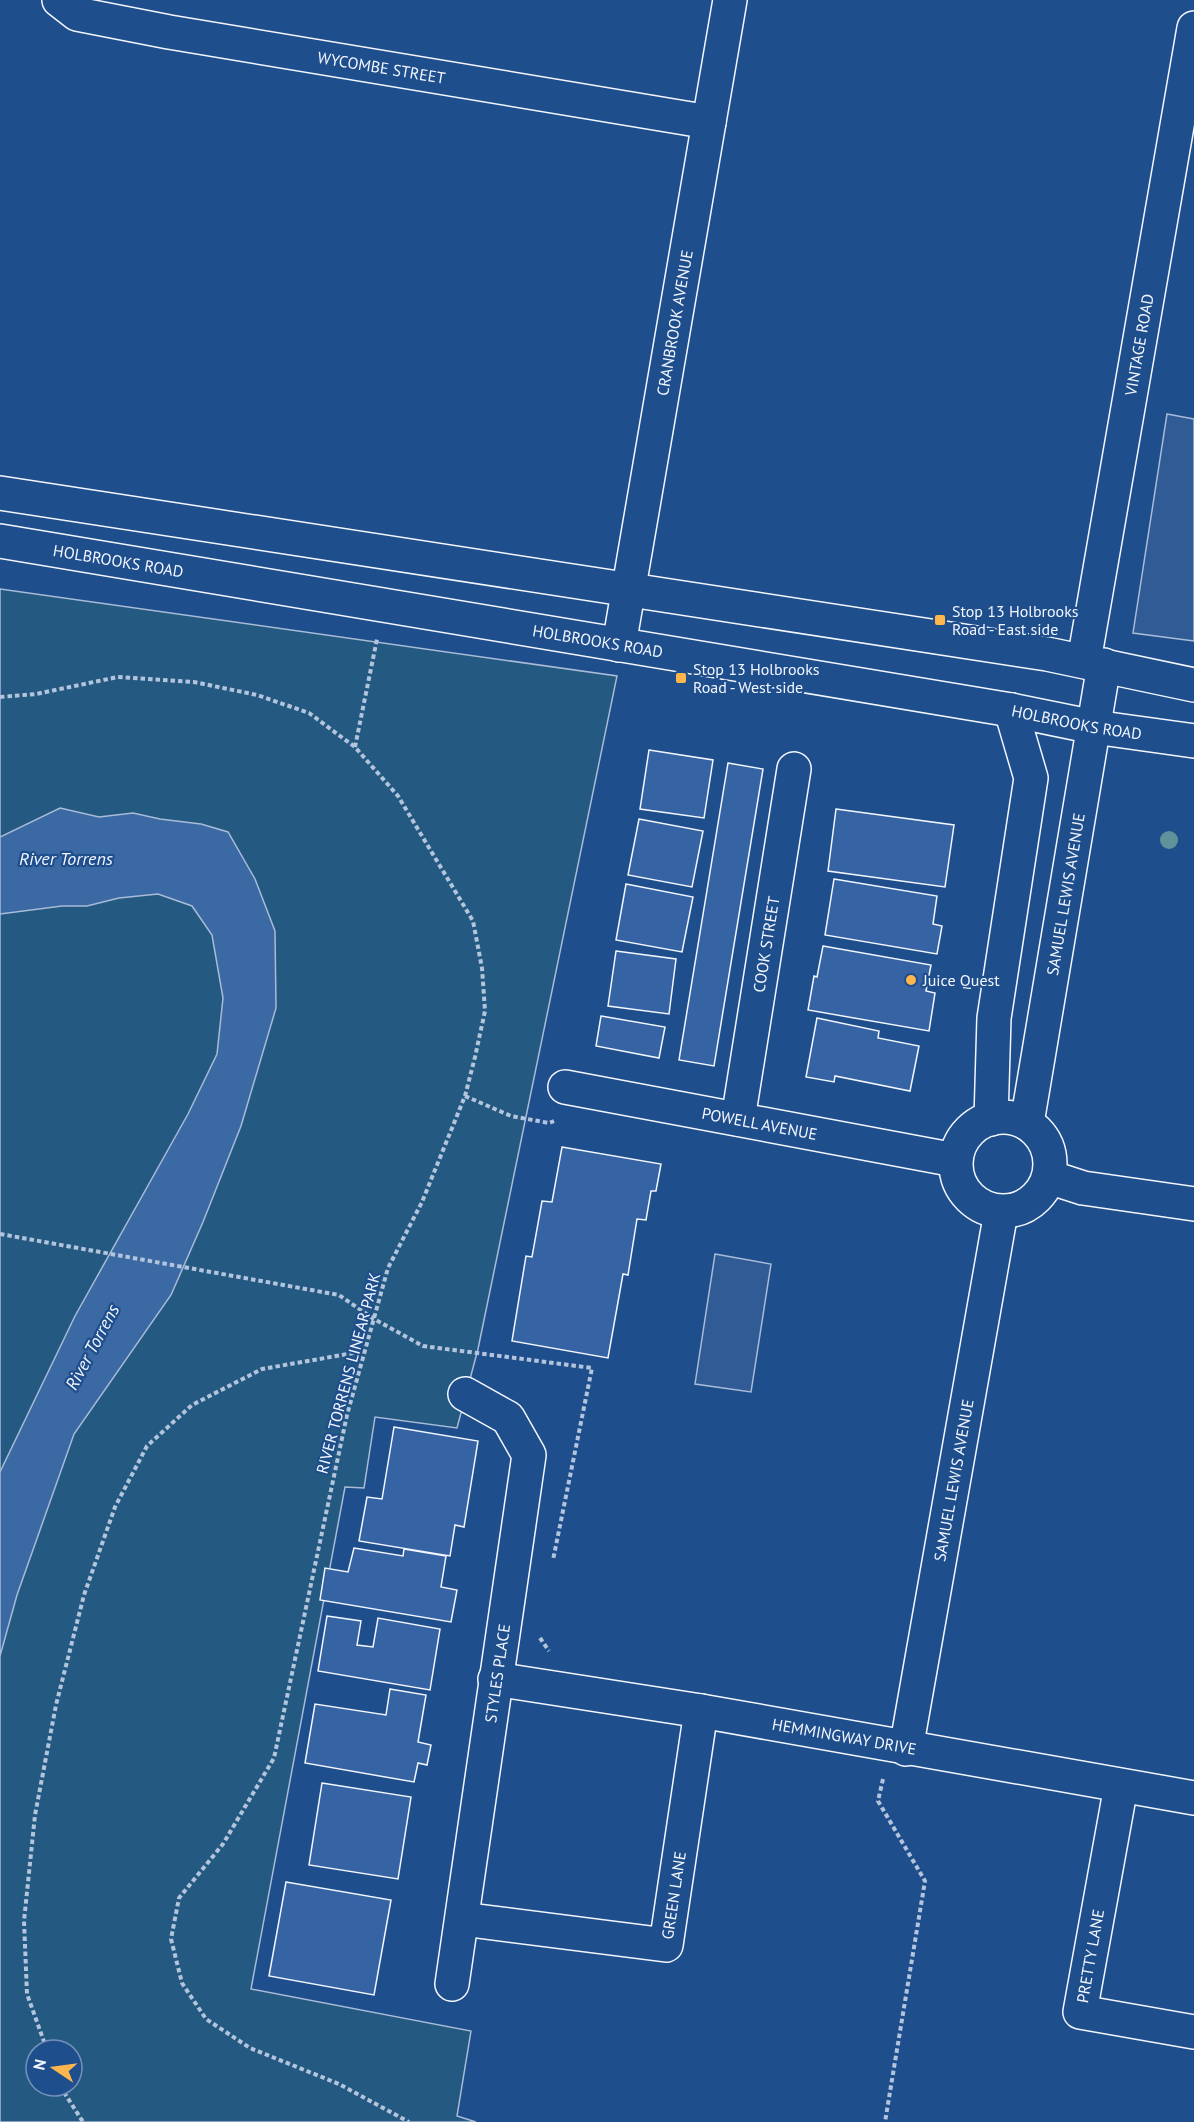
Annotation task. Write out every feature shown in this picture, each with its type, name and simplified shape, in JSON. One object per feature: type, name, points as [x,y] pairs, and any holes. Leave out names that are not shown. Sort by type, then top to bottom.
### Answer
[{"type":"street","name":"WYCOMBE STREET","points":[[59,0],[77,14],[169,32],[709,122]]},
{"type":"street","name":"CRANBROOK AVENUE","points":[[619,645],[730,0]]},
{"type":"street","name":"VINTAGE ROAD","points":[[1094,663],[1194,28]]},
{"type":"street","points":[[0,493],[628,588],[1094,663],[1194,685]]},
{"type":"street","name":"HOLBROOKS ROAD","points":[[0,541],[1011,710],[1094,728],[1194,741]]},
{"type":"street","name":"SAMUEL LEWIS AVENUE","points":[[1027,1123],[1094,728],[1094,663]]},
{"type":"street","points":[[991,1119],[994,1018],[1031,778],[1011,710]]},
{"type":"street","name":"COOK STREET","points":[[738,1119],[794,769]]},
{"type":"street","name":"POWELL AVENUE","points":[[565,1087],[955,1160]]},
{"type":"street","points":[[1003,1117],[1027,1123],[1039,1133],[1047,1147],[1050,1161],[1049,1177],[1042,1191],[1031,1203],[1016,1210],[1001,1212],[986,1209],[972,1201],[962,1190],[956,1175],[955,1160],[966,1134],[977,1124],[991,1119],[1003,1117]]},
{"type":"street","points":[[1049,1177],[1083,1188],[1194,1204]]},
{"type":"street","name":"SAMUEL LEWIS AVENUE","points":[[906,1749],[1001,1212]]},
{"type":"street","name":"STYLES PLACE","points":[[452,1984],[529,1455],[508,1418],[465,1394]]},
{"type":"street","name":"HEMMINGWAY DRIVE","points":[[495,1679],[701,1711],[1194,1798]]},
{"type":"street","name":"GREEN LANE","points":[[462,1919],[666,1946],[701,1711]]},
{"type":"street","name":"PRETTY LANE","points":[[1121,1786],[1080,2012],[1194,2032]]},
{"type":"path","points":[[355,747],[383,604]]},
{"type":"path","name":"RIVER TORRENS LINEAR PARK","points":[[0,697],[36,694],[118,677],[194,682],[257,695],[309,713],[355,747],[398,796],[473,921],[482,968],[485,1011],[465,1096],[422,1202],[388,1268],[347,1415],[274,1758],[223,1844],[179,1898],[171,1939],[182,1983],[206,2019],[250,2049],[339,2084],[409,2122]]},
{"type":"path","points":[[0,1234],[339,1295],[374,1319]]},
{"type":"path","points":[[43,2038],[27,1994],[24,1921],[35,1815],[56,1705],[84,1595],[115,1507],[147,1446],[192,1405],[262,1369],[365,1351]]},
{"type":"path","points":[[872,1776],[883,1778],[878,1801],[925,1881],[885,2122]]},
{"type":"path","points":[[68,2098],[83,2122]]},
{"type":"shaded area","points":[[1167,414],[1194,419],[1194,641],[1133,633]]},
{"type":"shaded area","points":[[0,589],[617,676],[478,1349],[457,1428],[375,1417],[364,1488],[345,1487],[251,1989],[471,2031],[457,2116],[476,2122],[0,2122]]},
{"type":"shaded area","points":[[715,1254],[771,1264],[751,1392],[695,1384]]},
{"type":"water","name":"River Torrens","points":[[60,808],[99,817],[133,813],[201,824],[228,832],[255,879],[275,931],[276,1008],[241,1126],[171,1295],[74,1434],[17,1595],[0,1656],[0,1472],[75,1316],[188,1114],[217,1054],[223,998],[212,935],[192,906],[158,894],[119,898],[87,906],[62,906],[0,914],[0,837]]},
{"type":"building","points":[[649,750],[713,760],[704,818],[640,809]]},
{"type":"building","points":[[728,763],[763,769],[714,1066],[679,1060]]},
{"type":"building","points":[[836,809],[954,825],[945,887],[828,871]]},
{"type":"building","points":[[639,819],[703,831],[692,887],[628,875]]},
{"type":"building","points":[[834,879],[937,896],[933,924],[942,926],[937,954],[825,935]]},
{"type":"building","points":[[626,884],[693,897],[682,952],[616,940]]},
{"type":"building","points":[[823,946],[931,965],[926,991],[935,993],[929,1031],[808,1010],[814,976],[817,977]]},
{"type":"building","points":[[616,951],[676,959],[669,1014],[608,1006]]},
{"type":"building","points":[[601,1016],[665,1027],[659,1058],[596,1046]]},
{"type":"building","points":[[817,1018],[879,1031],[878,1038],[919,1046],[910,1091],[835,1076],[834,1082],[806,1077]]},
{"type":"building","points":[[562,1147],[661,1164],[656,1191],[651,1191],[646,1220],[637,1219],[628,1275],[623,1274],[608,1358],[512,1341],[526,1256],[532,1257],[542,1201],[552,1202]]},
{"type":"building","points":[[394,1427],[478,1441],[464,1527],[455,1525],[450,1556],[359,1541],[367,1497],[382,1499]]},
{"type":"building","points":[[354,1548],[403,1556],[404,1549],[446,1556],[441,1587],[457,1590],[451,1622],[320,1600],[325,1568],[348,1572]]},
{"type":"building","points":[[327,1616],[361,1621],[357,1645],[373,1647],[378,1618],[440,1629],[430,1690],[318,1671]]},
{"type":"building","points":[[390,1689],[426,1695],[418,1742],[431,1745],[427,1765],[418,1763],[414,1782],[305,1763],[315,1704],[386,1715]]},
{"type":"building","points":[[322,1783],[411,1797],[398,1879],[309,1865]]},
{"type":"building","points":[[286,1882],[391,1900],[374,1995],[269,1976]]},
{"type":"place","name":"Stop 13 Holbrooks Road - East side","points":[[940,620]]},
{"type":"place","name":"Stop 13 Holbrooks Road - West side","points":[[681,678]]},
{"type":"place","name":"Juice Quest","points":[[911,980]]}]
